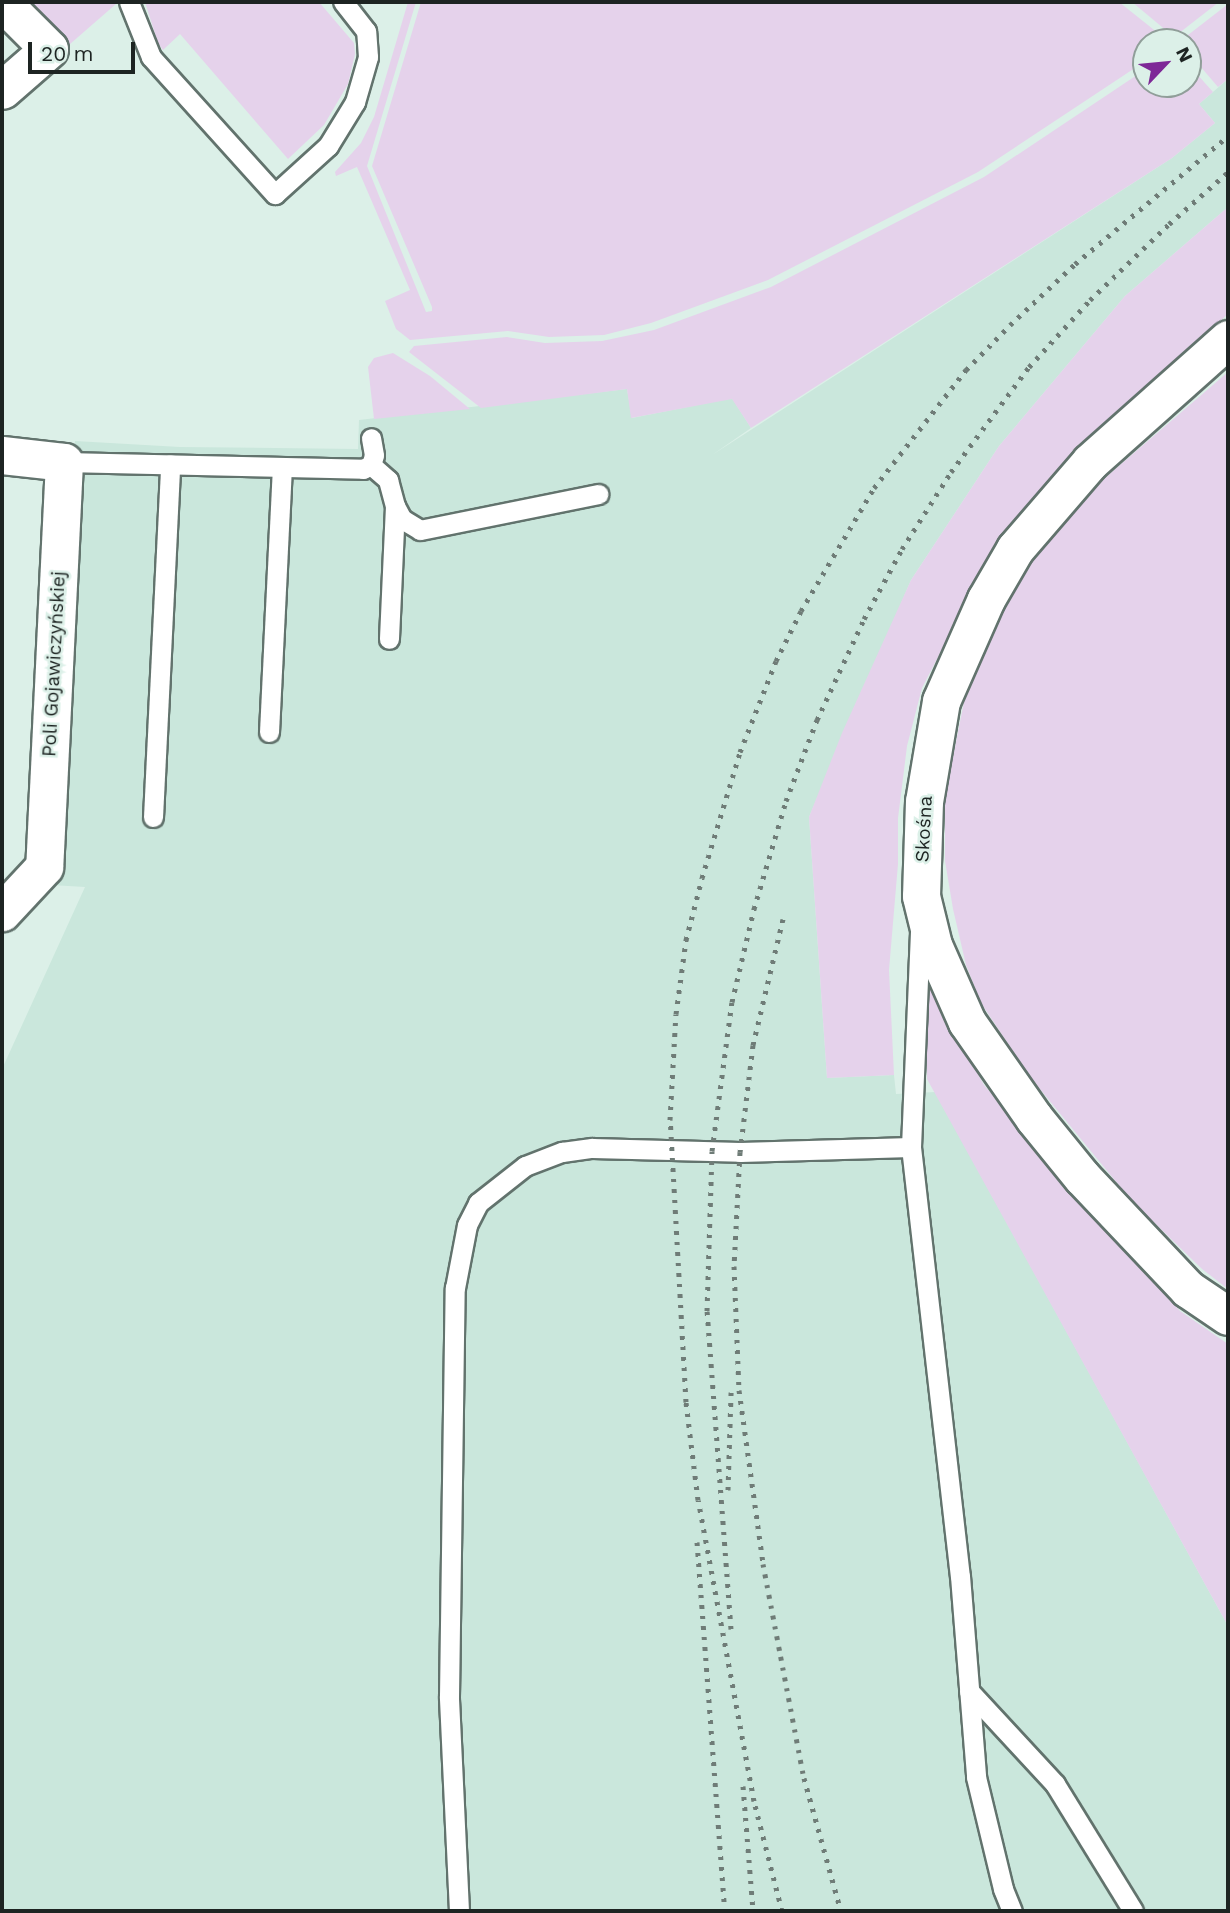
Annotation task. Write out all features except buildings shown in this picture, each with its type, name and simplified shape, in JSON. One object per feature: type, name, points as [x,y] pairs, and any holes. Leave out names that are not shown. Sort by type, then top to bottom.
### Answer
[{"type":"street","points":[[2,2],[48,49],[2,90]]},
{"type":"street","name":"Skośna","points":[[1228,339],[1090,461],[1015,549],[986,599],[941,701],[924,800],[921,896],[933,945],[967,1022],[1034,1118],[1082,1177],[1188,1289],[1228,1316]]},
{"type":"street","points":[[2,454],[64,462]]},
{"type":"street","name":"Poli Gojawiczyńskiej","points":[[2,912],[44,867],[64,462]]},
{"type":"lane","points":[[129,2],[151,57],[275,194],[328,146],[355,102],[368,57],[366,31],[343,2]]},
{"type":"lane","points":[[64,462],[363,469],[371,465],[374,455],[371,438]]},
{"type":"lane","points":[[153,817],[170,464]]},
{"type":"lane","points":[[371,465],[388,480],[401,519],[420,530],[598,494]]},
{"type":"lane","points":[[269,732],[282,467]]},
{"type":"lane","points":[[389,639],[395,506]]},
{"type":"lane","points":[[921,896],[911,1147],[960,1576],[976,1777],[1003,1889],[1012,1911]]},
{"type":"lane","points":[[459,1911],[449,1696],[455,1287],[467,1225],[478,1203],[525,1166],[562,1152],[592,1148],[740,1152],[911,1147]]},
{"type":"lane","points":[[969,1691],[1055,1784],[1133,1911]]},
{"type":"shaded area","points":[[15,2],[115,2],[116,4],[62,51]]},
{"type":"shaded area","points":[[145,2],[319,2],[354,43],[355,54],[348,84],[324,125],[288,159],[180,34],[163,50],[158,43]]},
{"type":"shaded area","points":[[408,2],[416,2],[367,166],[426,312],[432,311],[432,307],[372,166],[421,2],[1119,2],[1152,28],[1132,28],[1132,70],[978,172],[768,280],[651,323],[604,335],[549,337],[508,331],[410,340],[396,329],[385,301],[410,290],[357,167],[336,176],[335,172],[361,143],[374,117]]},
{"type":"shaded area","points":[[1132,2],[1219,2],[1186,28],[1163,28]]},
{"type":"shaded area","points":[[1228,4],[1228,79],[1218,87],[1202,68],[1202,28],[1197,28]]},
{"type":"shaded area","points":[[1132,78],[1132,98],[1202,98],[1202,80],[1213,92],[1199,104],[1215,123],[1172,158],[751,428],[732,399],[631,418],[627,389],[481,408],[409,352],[414,346],[507,337],[545,343],[602,341],[654,330],[771,287],[984,177]]},
{"type":"shaded area","points":[[1228,79],[1228,207],[1125,296],[999,446],[911,580],[809,817],[827,1078],[894,1075],[896,1094],[935,1092],[1228,1626],[1228,1911],[2,1911],[2,1069],[85,887],[51,885],[75,441],[180,447],[358,449],[359,420],[627,389],[632,418],[732,398],[751,428],[712,455],[1172,158],[1215,123],[1199,104]]},
{"type":"shaded area","points":[[1228,207],[1228,314],[1083,444],[954,626],[922,688],[907,746],[898,818],[898,864],[889,970],[894,1075],[827,1078],[809,817],[842,733],[911,580],[999,446],[1125,296]]},
{"type":"shaded area","points":[[393,353],[430,376],[470,409],[374,419],[368,367],[374,358]]},
{"type":"shaded area","points":[[1228,372],[1228,1289],[1202,1269],[1131,1200],[1030,1077],[981,1003],[966,965],[953,909],[945,861],[945,797],[965,697],[1007,597],[1035,550],[1106,477]]},
{"type":"shaded area","points":[[927,957],[947,1019],[984,1085],[1180,1311],[1228,1344],[1228,1626],[927,1079]]},
{"type":"railway","points":[[782,1911],[754,1801],[698,1500],[686,1402],[670,1120],[676,1014],[686,940],[740,752],[776,661],[801,611],[874,488],[966,370],[1010,325],[1075,264],[1228,136]]},
{"type":"railway","points":[[731,1629],[707,1311],[712,1151],[732,1002],[754,909],[786,801],[817,720],[864,619],[902,549],[951,472],[1029,367],[1090,300],[1228,172]]},
{"type":"railway","points":[[783,919],[753,1045],[740,1152],[734,1266],[739,1390],[763,1564],[804,1778],[841,1911]]},
{"type":"railway","points":[[728,1490],[731,1392]]},
{"type":"railway","points":[[697,1542],[725,1911]]},
{"type":"railway","points":[[743,1786],[753,1911]]}]
